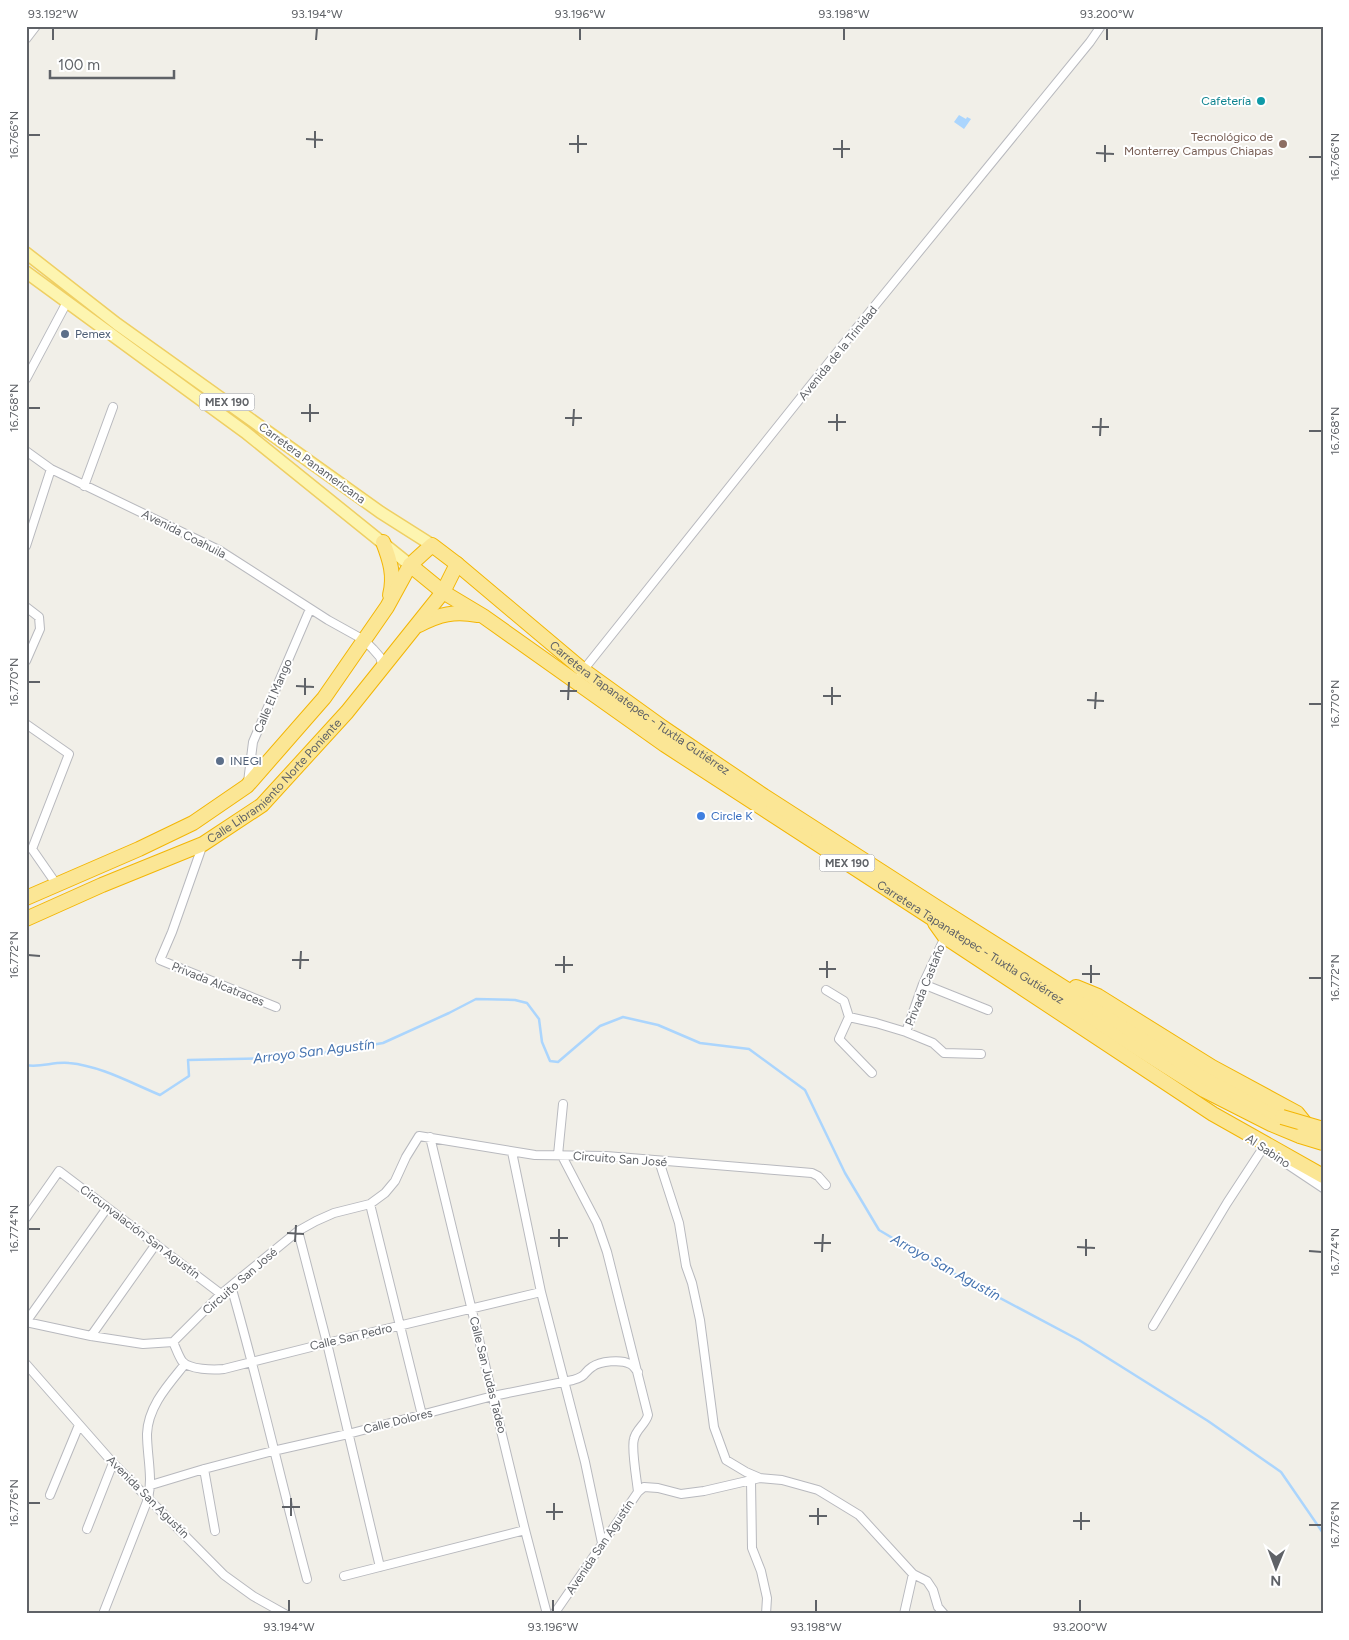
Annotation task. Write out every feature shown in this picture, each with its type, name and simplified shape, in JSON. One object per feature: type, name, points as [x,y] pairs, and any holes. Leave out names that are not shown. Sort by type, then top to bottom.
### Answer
[{"type":"highway","points":[[383,542],[391,563],[393,585],[387,607]]},
{"type":"highway","name":"Carretera Tapanatepec - Tuxtla Gutiérrez","points":[[432,544],[457,564],[579,675],[664,745],[930,917],[1204,1090],[1271,1124],[1323,1143]]},
{"type":"highway","name":"Calle Libramiento Norte Poniente","points":[[26,898],[139,849],[193,823],[247,786],[324,698],[387,607],[410,565],[432,544]]},
{"type":"highway","name":"Calle Libramiento Norte Poniente","points":[[26,919],[102,885],[203,844],[262,805],[328,734],[444,592],[457,564]]},
{"type":"highway","name":"Carretera Tapanatepec - Tuxtla Gutiérrez","points":[[410,565],[444,592],[662,727],[764,796],[1207,1078],[1282,1118],[1323,1129]]},
{"type":"highway","points":[[414,628],[436,616],[459,612],[483,616]]},
{"type":"highway","name":"MEX 190","points":[[930,917],[945,937],[1213,1114],[1323,1176]]},
{"type":"highway","points":[[1032,968],[1098,996],[1212,1067],[1297,1113],[1323,1143]]},
{"type":"main road","name":"Carretera Panamericana","points":[[26,253],[118,324],[380,512],[432,544]]},
{"type":"main road","name":"Carretera Panamericana","points":[[26,272],[245,432],[410,565]]},
{"type":"street","points":[[26,39],[36,26]]},
{"type":"street","name":"Avenida de la Trinidad","points":[[579,675],[1101,26]]},
{"type":"street","points":[[26,379],[67,302]]},
{"type":"street","points":[[84,486],[113,407]]},
{"type":"street","name":"Avenida Coahuila","points":[[26,451],[51,469],[84,486],[220,550],[310,609],[364,640],[380,657],[383,667]]},
{"type":"street","points":[[26,546],[51,469]]},
{"type":"street","points":[[26,607],[39,617],[40,629],[26,661]]},
{"type":"street","name":"Calle El Mango","points":[[247,786],[253,742],[310,609]]},
{"type":"street","points":[[26,724],[69,754],[32,849],[57,885]]},
{"type":"street","name":"Privada Alcatraces","points":[[203,844],[172,932],[160,960],[276,1007]]},
{"type":"street","name":"Privada Castaño","points":[[906,1032],[923,984],[945,937]]},
{"type":"street","points":[[923,984],[988,1010]]},
{"type":"street","points":[[826,990],[844,1001],[850,1017],[839,1039],[872,1073]]},
{"type":"street","points":[[850,1017],[906,1032],[933,1043],[944,1053],[981,1054]]},
{"type":"street","points":[[563,1104],[560,1156],[597,1223],[607,1252],[648,1415],[633,1440],[638,1492]]},
{"type":"street","name":"Al Sabino","points":[[1213,1114],[1323,1188]]},
{"type":"street","name":"Circuito San José","points":[[173,1342],[221,1294],[298,1232],[334,1213],[370,1204],[385,1192],[395,1181],[406,1157],[420,1136],[535,1155],[606,1156],[812,1173],[818,1176],[826,1185]]},
{"type":"street","name":"Calle San Judas Tadeo","points":[[430,1137],[525,1530],[548,1614]]},
{"type":"street","points":[[1154,1326],[1227,1203],[1263,1148]]},
{"type":"street","points":[[512,1152],[541,1292],[585,1462],[602,1543]]},
{"type":"street","points":[[659,1161],[679,1223],[686,1266],[692,1283],[700,1320],[714,1427],[726,1460],[760,1478]]},
{"type":"street","name":"Circunvalación San Agustín","points":[[26,1218],[59,1171],[221,1294]]},
{"type":"street","points":[[370,1204],[422,1415]]},
{"type":"street","points":[[103,1614],[148,1499],[151,1485],[147,1434],[149,1421],[153,1409],[164,1390],[185,1364],[181,1360],[173,1342],[143,1344],[91,1336],[26,1322],[106,1208]]},
{"type":"street","points":[[298,1232],[327,1343],[380,1567]]},
{"type":"street","points":[[91,1336],[156,1244]]},
{"type":"street","points":[[231,1286],[307,1579]]},
{"type":"street","name":"Calle San Pedro","points":[[185,1364],[212,1370],[224,1369],[541,1292]]},
{"type":"street","name":"Calle Dolores","points":[[151,1485],[273,1451],[348,1434],[493,1396],[583,1378],[591,1367],[608,1361],[620,1361],[630,1364],[638,1372]]},
{"type":"street","name":"Avenida San Agustín","points":[[26,1364],[113,1463],[224,1575],[253,1596],[285,1614]]},
{"type":"street","points":[[50,1495],[79,1425]]},
{"type":"street","points":[[87,1529],[113,1463]]},
{"type":"street","points":[[204,1469],[215,1531]]},
{"type":"street","name":"Avenida San Agustín","points":[[554,1614],[638,1492],[644,1487],[658,1488],[681,1494],[704,1491],[760,1478],[794,1483],[818,1490],[859,1515],[913,1574],[927,1581],[933,1590],[938,1607],[944,1614]]},
{"type":"street","points":[[751,1480],[752,1548],[762,1571],[767,1598],[766,1614]]},
{"type":"street","points":[[344,1576],[525,1530]]},
{"type":"street","points":[[904,1614],[913,1574]]},
{"type":"water","points":[[959,115],[966,119],[967,117],[971,119],[964,129],[954,122]]},
{"type":"waterway","name":"Arroyo San Agustín","points":[[26,1065],[37,1066],[64,1063],[81,1065],[116,1076],[160,1095],[189,1076],[188,1060],[273,1058],[331,1052],[383,1043],[476,999],[515,1000],[527,1003],[539,1019],[542,1042],[550,1061],[558,1062],[600,1026],[623,1017],[658,1025],[700,1043],[749,1049],[805,1090],[845,1173],[879,1230],[938,1265],[1079,1340],[1208,1421],[1281,1472],[1323,1533]]},
{"type":"place","name":"Cafetería","points":[[1261,101]]},
{"type":"place","name":"Tecnológico de Monterrey Campus Chiapas","points":[[1283,144]]},
{"type":"place","name":"Pemex","points":[[65,334]]},
{"type":"place","name":"INEGI","points":[[220,761]]},
{"type":"place","name":"Circle K","points":[[701,816]]}]
